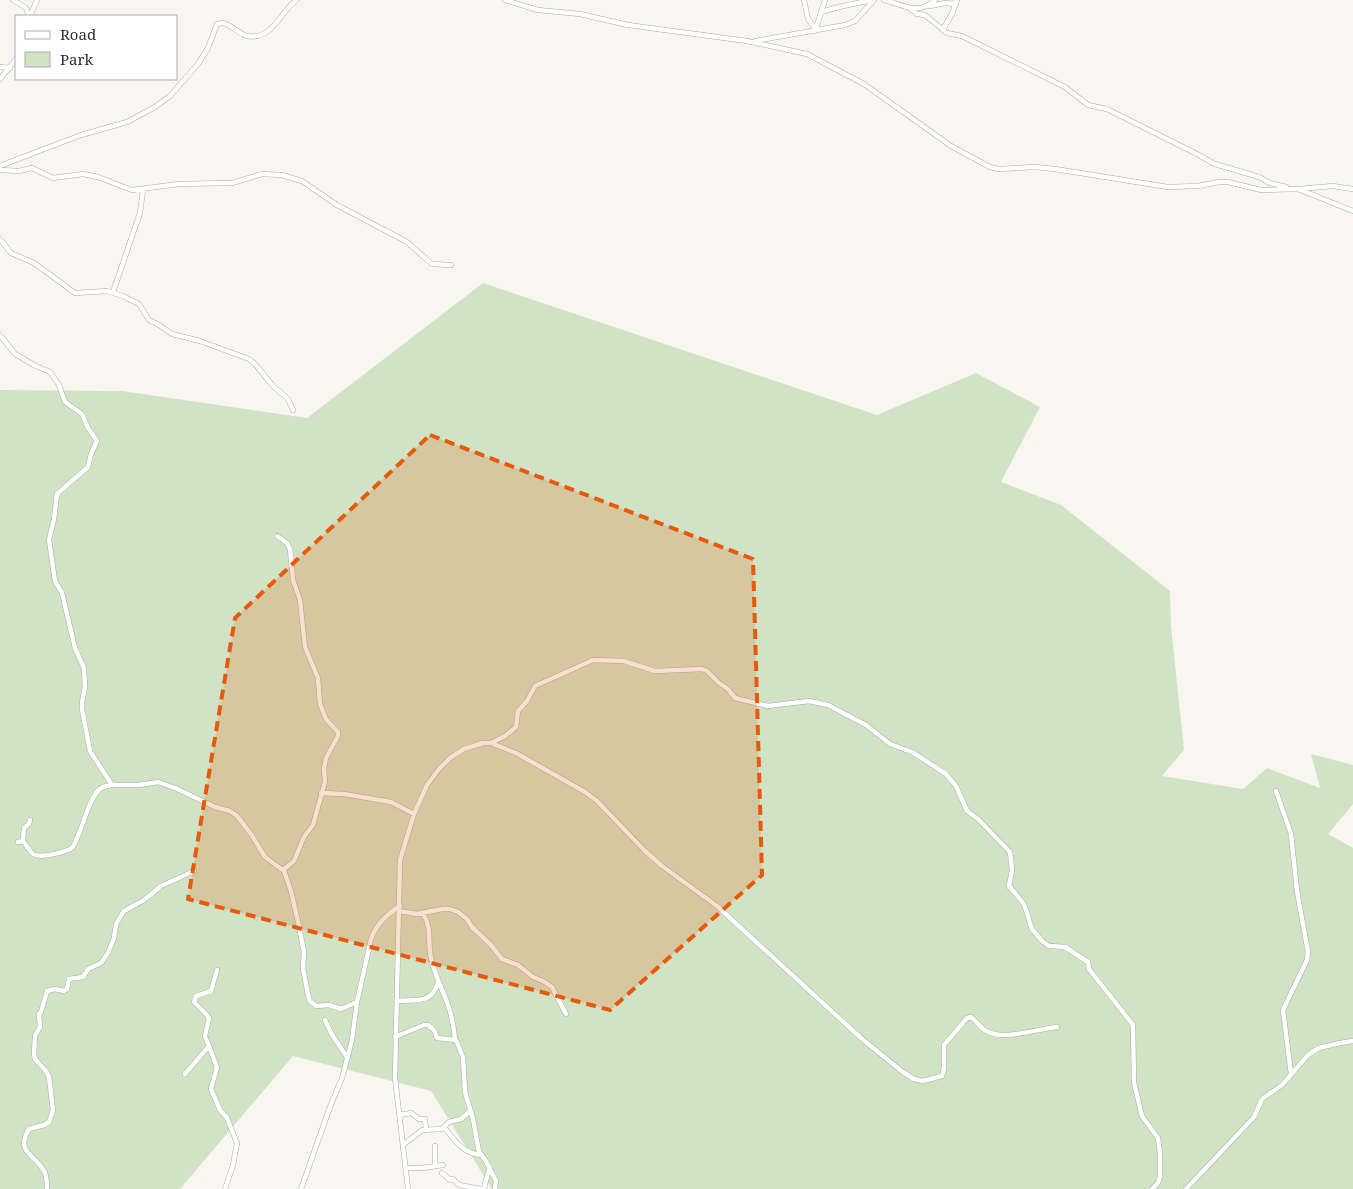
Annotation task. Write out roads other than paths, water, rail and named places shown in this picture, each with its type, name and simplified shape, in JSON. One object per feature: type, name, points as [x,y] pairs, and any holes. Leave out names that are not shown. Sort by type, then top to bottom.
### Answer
[{"type":"street","points":[[13,0],[26,8],[30,15]]},
{"type":"street","points":[[30,15],[37,0]]},
{"type":"street","points":[[0,166],[81,135],[127,122],[155,107],[170,96],[198,64],[208,48],[217,24],[226,24],[248,36],[263,34],[274,26],[289,5],[297,0]]},
{"type":"street","points":[[505,0],[538,10],[580,14],[628,25],[747,41],[807,54],[838,69],[882,96],[951,146],[990,167],[999,169],[1035,167],[1056,169],[1168,187],[1228,182],[1261,190],[1333,186],[1353,189]]},
{"type":"street","points":[[804,0],[808,19],[815,30]]},
{"type":"street","points":[[815,30],[825,0]]},
{"type":"street","points":[[747,41],[776,38],[845,25],[856,21],[873,0]]},
{"type":"street","points":[[821,12],[873,0]]},
{"type":"street","points":[[884,0],[918,9],[956,2]]},
{"type":"street","points":[[927,7],[935,0]]},
{"type":"street","points":[[943,29],[956,2]]},
{"type":"street","points":[[908,7],[917,14],[925,15],[947,33],[962,36],[1065,87],[1088,106],[1107,110],[1215,164],[1259,177],[1275,185],[1296,189],[1353,211]]},
{"type":"street","points":[[0,79],[15,60]]},
{"type":"street","points":[[0,67],[10,68]]},
{"type":"street","points":[[0,170],[19,171],[32,168],[53,178],[83,174],[98,177],[132,190],[179,184],[232,183],[262,174],[287,176],[302,181],[336,204],[407,242],[432,264],[450,266]]},
{"type":"street","points":[[113,292],[140,213],[143,190]]},
{"type":"street","points":[[0,238],[11,254],[34,263],[75,293],[107,291],[134,300],[149,320],[160,324],[172,334],[200,341],[248,359],[255,364],[272,386],[288,399],[293,410]]},
{"type":"street","points":[[0,335],[15,354],[50,372],[59,385],[65,402],[82,414],[88,428],[97,441],[88,467],[57,494],[54,519],[48,540],[55,582],[62,593],[76,648],[84,668],[85,687],[82,702],[88,745],[111,784]]},
{"type":"street","points":[[277,536],[287,543],[290,549],[293,580],[300,600],[305,647],[318,678],[320,704],[329,723],[338,732],[337,740],[326,758],[325,778],[312,825],[300,845],[294,861],[284,870]]},
{"type":"street","points":[[408,1189],[395,1078],[395,1037],[400,860],[414,814],[427,785],[450,758],[473,745],[491,743],[505,736],[516,727],[518,711],[538,684],[593,660],[620,661],[652,670],[705,669],[719,684],[730,690],[736,698],[771,706],[809,701],[828,705],[866,725],[890,744],[912,752],[946,774],[956,786],[967,811],[978,819],[1010,852],[1012,870],[1009,886],[1024,904],[1032,929],[1037,936],[1049,946],[1066,946],[1088,962],[1089,969],[1116,1005],[1131,1021],[1133,1028],[1132,1075],[1142,1116],[1158,1138],[1160,1154],[1160,1177],[1152,1189]]},
{"type":"street","points":[[491,743],[516,753],[597,800],[645,851],[662,866],[717,906],[866,1042],[904,1074],[923,1081],[942,1076],[944,1045],[967,1018],[971,1017],[986,1031],[993,1034],[1030,1032],[1056,1027]]},
{"type":"street","points":[[30,820],[29,824],[24,828],[21,841],[34,854],[50,855],[72,848],[97,791],[111,784],[139,786],[158,782],[215,807],[230,811],[251,834],[265,857],[284,870],[299,926],[304,952],[303,968],[310,1001],[316,1006],[329,1005],[338,1009],[357,1002]]},
{"type":"street","points":[[1276,791],[1292,842],[1297,891],[1308,952],[1307,960],[1283,1010],[1290,1074]]},
{"type":"street","points":[[321,793],[344,794],[391,802],[414,814]]},
{"type":"street","points":[[47,1189],[45,1172],[26,1153],[24,1140],[29,1129],[49,1122],[53,1110],[46,1071],[35,1060],[34,1054],[35,1038],[40,1027],[39,1014],[42,1010],[46,992],[55,989],[64,991],[67,989],[69,979],[83,977],[88,969],[101,963],[108,953],[114,938],[116,924],[124,911],[144,900],[161,886],[194,871]]},
{"type":"street","points":[[301,1189],[330,1107],[342,1081],[357,1002],[374,931],[384,918],[399,909],[417,914],[450,909],[463,916],[502,959],[518,965],[533,977],[552,987],[566,1014]]},
{"type":"street","points":[[423,913],[429,927],[430,954],[438,983],[449,1007],[455,1039],[461,1051],[465,1092],[473,1119],[479,1152],[496,1180],[495,1189]]},
{"type":"street","points":[[217,970],[212,991],[196,996],[194,1001],[208,1018],[205,1036],[217,1067],[211,1086],[212,1091],[220,1110],[227,1118],[237,1143],[226,1189]]},
{"type":"street","points":[[397,1000],[424,999],[435,990],[438,983]]},
{"type":"street","points":[[326,1020],[334,1038],[347,1056]]},
{"type":"street","points":[[395,1037],[428,1025],[434,1030],[437,1038],[455,1039]]},
{"type":"street","points":[[1186,1189],[1254,1116],[1262,1099],[1282,1085],[1308,1055],[1315,1050],[1353,1041]]},
{"type":"street","points":[[184,1074],[209,1046]]},
{"type":"street","points":[[403,1145],[420,1131],[442,1129],[449,1122],[461,1119],[470,1111]]},
{"type":"street","points":[[400,1115],[411,1113],[419,1119],[425,1118],[426,1130]]},
{"type":"street","points":[[444,1127],[463,1150],[471,1154],[482,1155]]},
{"type":"street","points":[[435,1146],[435,1166]]},
{"type":"street","points":[[406,1168],[444,1165]]},
{"type":"street","points":[[484,1189],[490,1168]]},
{"type":"street","points":[[442,1173],[450,1180],[453,1178],[456,1180],[459,1185],[480,1189]]}]
